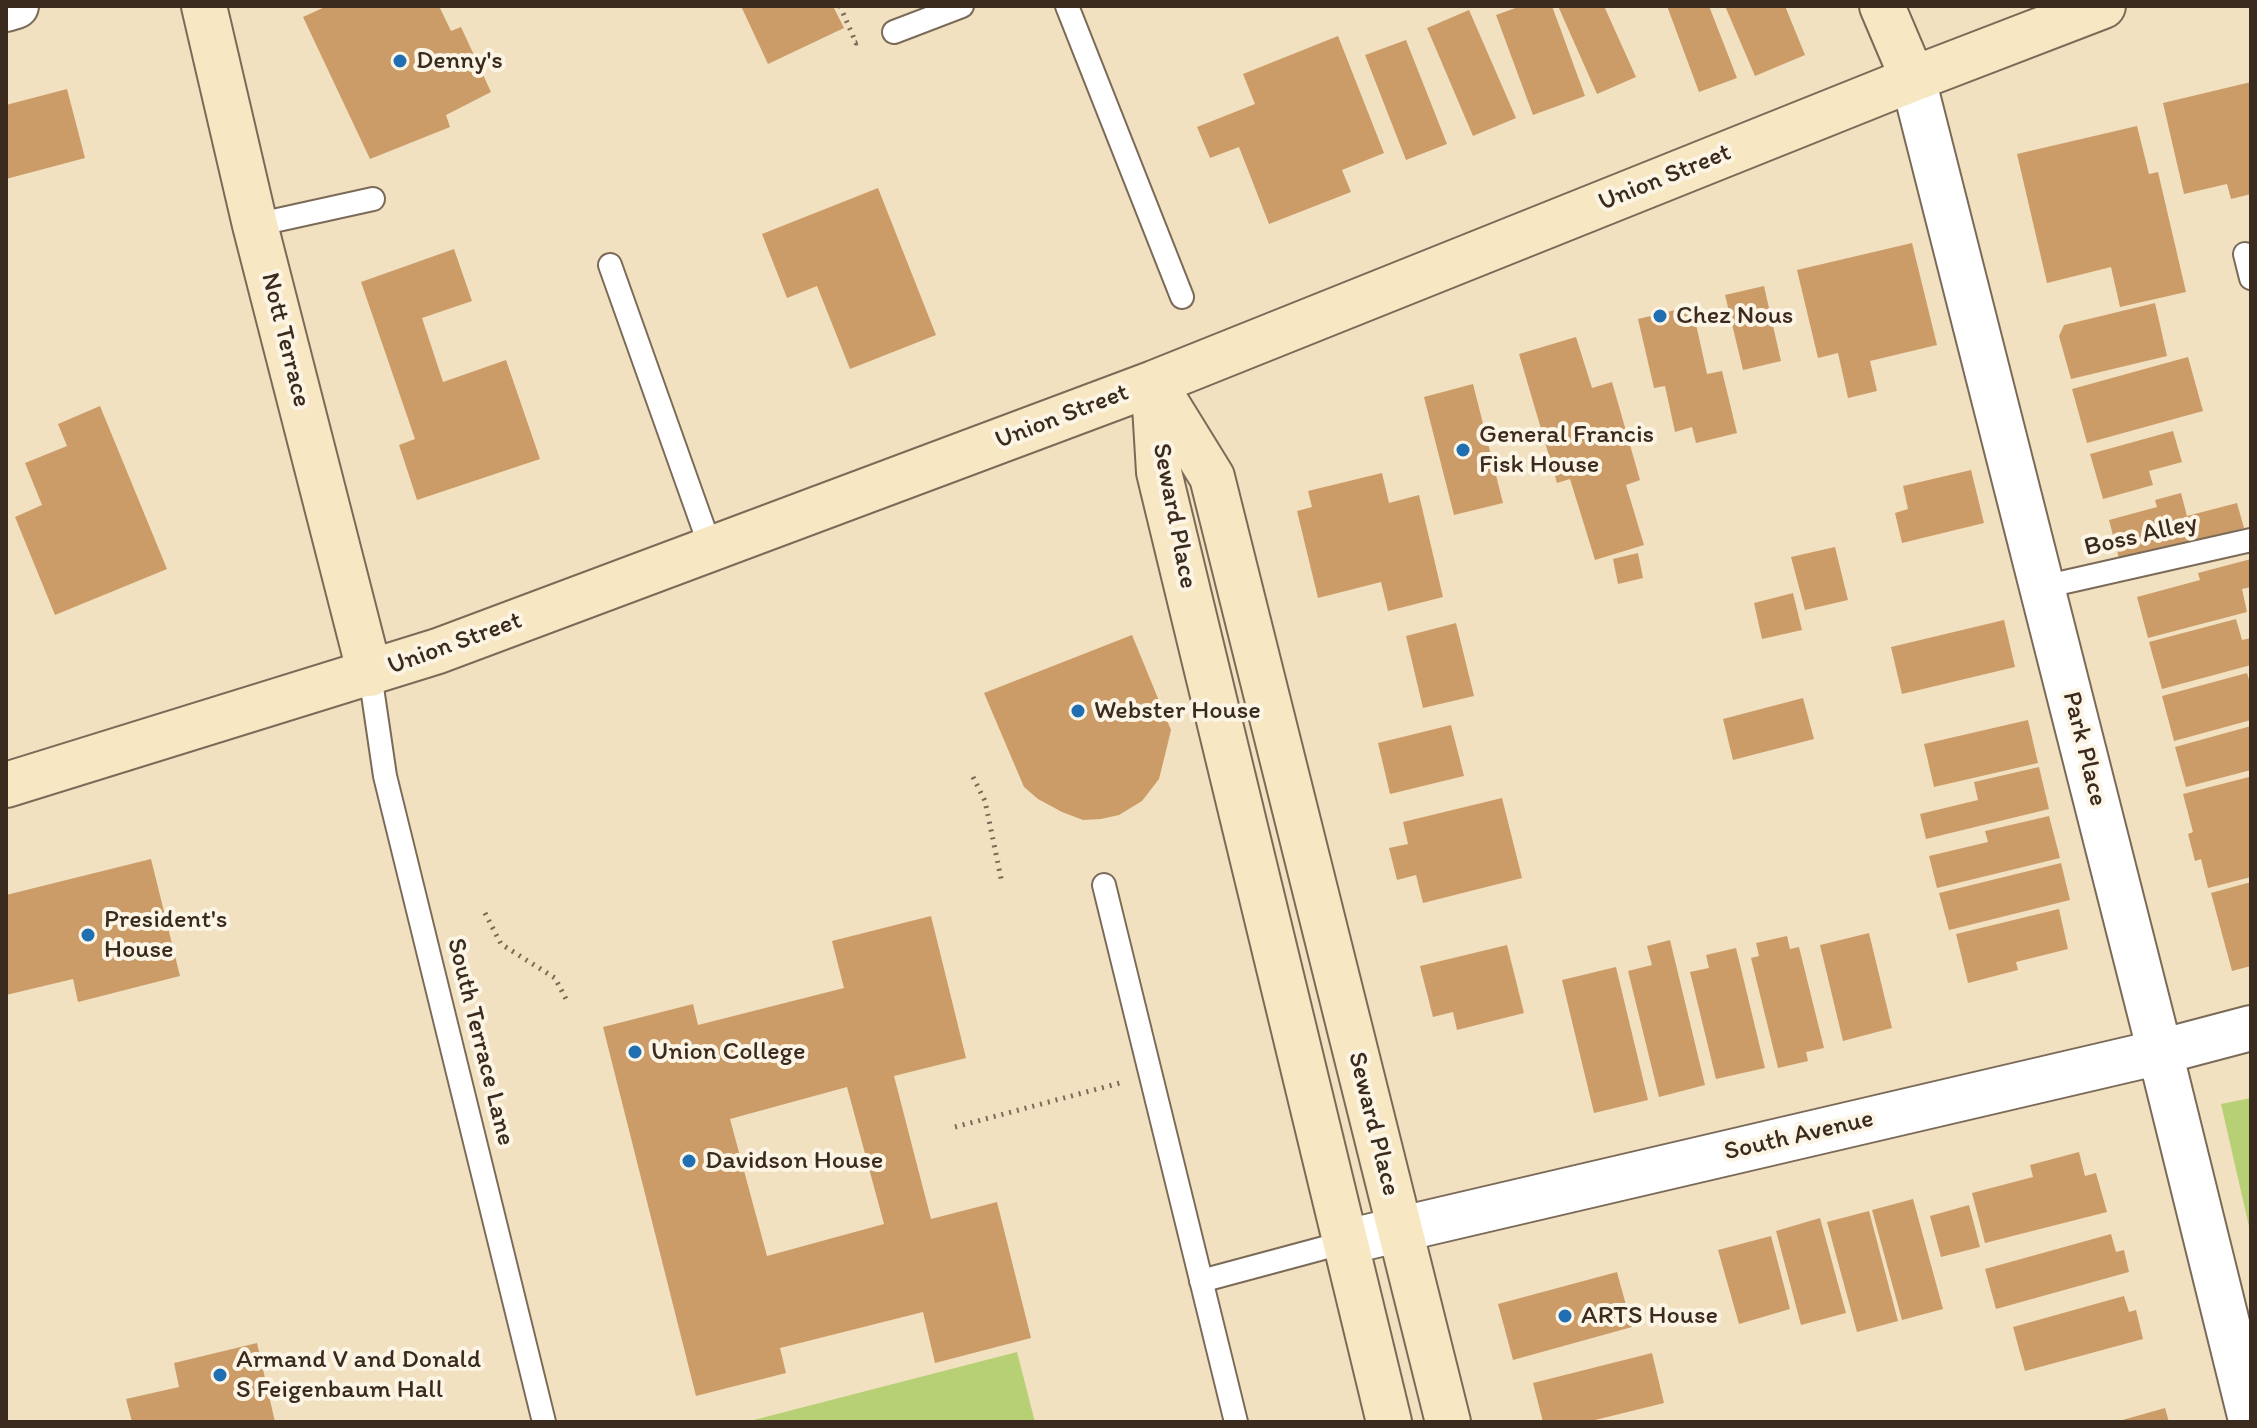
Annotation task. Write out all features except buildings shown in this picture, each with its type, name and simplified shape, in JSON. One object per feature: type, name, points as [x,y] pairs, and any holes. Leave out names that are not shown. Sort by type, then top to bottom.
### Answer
[{"type":"street","points":[[6,9],[16,6]]},
{"type":"street","name":"Nott Terrace","points":[[204,6],[255,225],[370,674]]},
{"type":"street","points":[[1882,6],[1913,79]]},
{"type":"street","name":"Union Street","points":[[6,785],[438,651],[1154,383],[2103,6]]},
{"type":"street","name":"Park Place","points":[[1913,79],[2251,1420]]},
{"type":"street","name":"Seward Place","points":[[1154,383],[1212,477],[1448,1422]]},
{"type":"street","name":"Seward Place","points":[[1154,383],[1159,472],[1389,1422]]},
{"type":"street","name":"South Avenue","points":[[1346,1242],[2160,1052],[2251,1028]]},
{"type":"lane","points":[[894,32],[962,6]]},
{"type":"lane","points":[[1067,6],[1182,297]]},
{"type":"lane","points":[[255,225],[373,199]]},
{"type":"lane","points":[[2245,254],[2251,278]]},
{"type":"lane","points":[[610,265],[711,549]]},
{"type":"lane","name":"Boss Alley","points":[[2043,587],[2251,540]]},
{"type":"lane","name":"South Terrace Lane","points":[[370,674],[385,776],[544,1422]]},
{"type":"lane","points":[[1104,885],[1236,1422]]},
{"type":"lane","points":[[1201,1281],[1346,1242]]},
{"type":"path","points":[[973,777],[985,801],[1002,883]]},
{"type":"path","points":[[485,913],[501,944],[555,978],[566,999]]},
{"type":"path","points":[[955,1127],[1151,1074]]},
{"type":"green space","points":[[2251,1098],[2251,1235],[2221,1104]]},
{"type":"green space","points":[[1017,1352],[1035,1422],[746,1422]]},
{"type":"place","name":"Denny's","points":[[400,61]]},
{"type":"place","name":"Chez Nous","points":[[1660,316]]},
{"type":"place","name":"General Francis Fisk House","points":[[1463,450]]},
{"type":"place","name":"Webster House","points":[[1078,711]]},
{"type":"place","name":"President's House","points":[[88,935]]},
{"type":"place","name":"Union College","points":[[635,1052]]},
{"type":"place","name":"Davidson House","points":[[689,1161]]},
{"type":"place","name":"ARTS House","points":[[1565,1316]]},
{"type":"place","name":"Armand V and Donald S Feigenbaum Hall","points":[[220,1375]]}]
